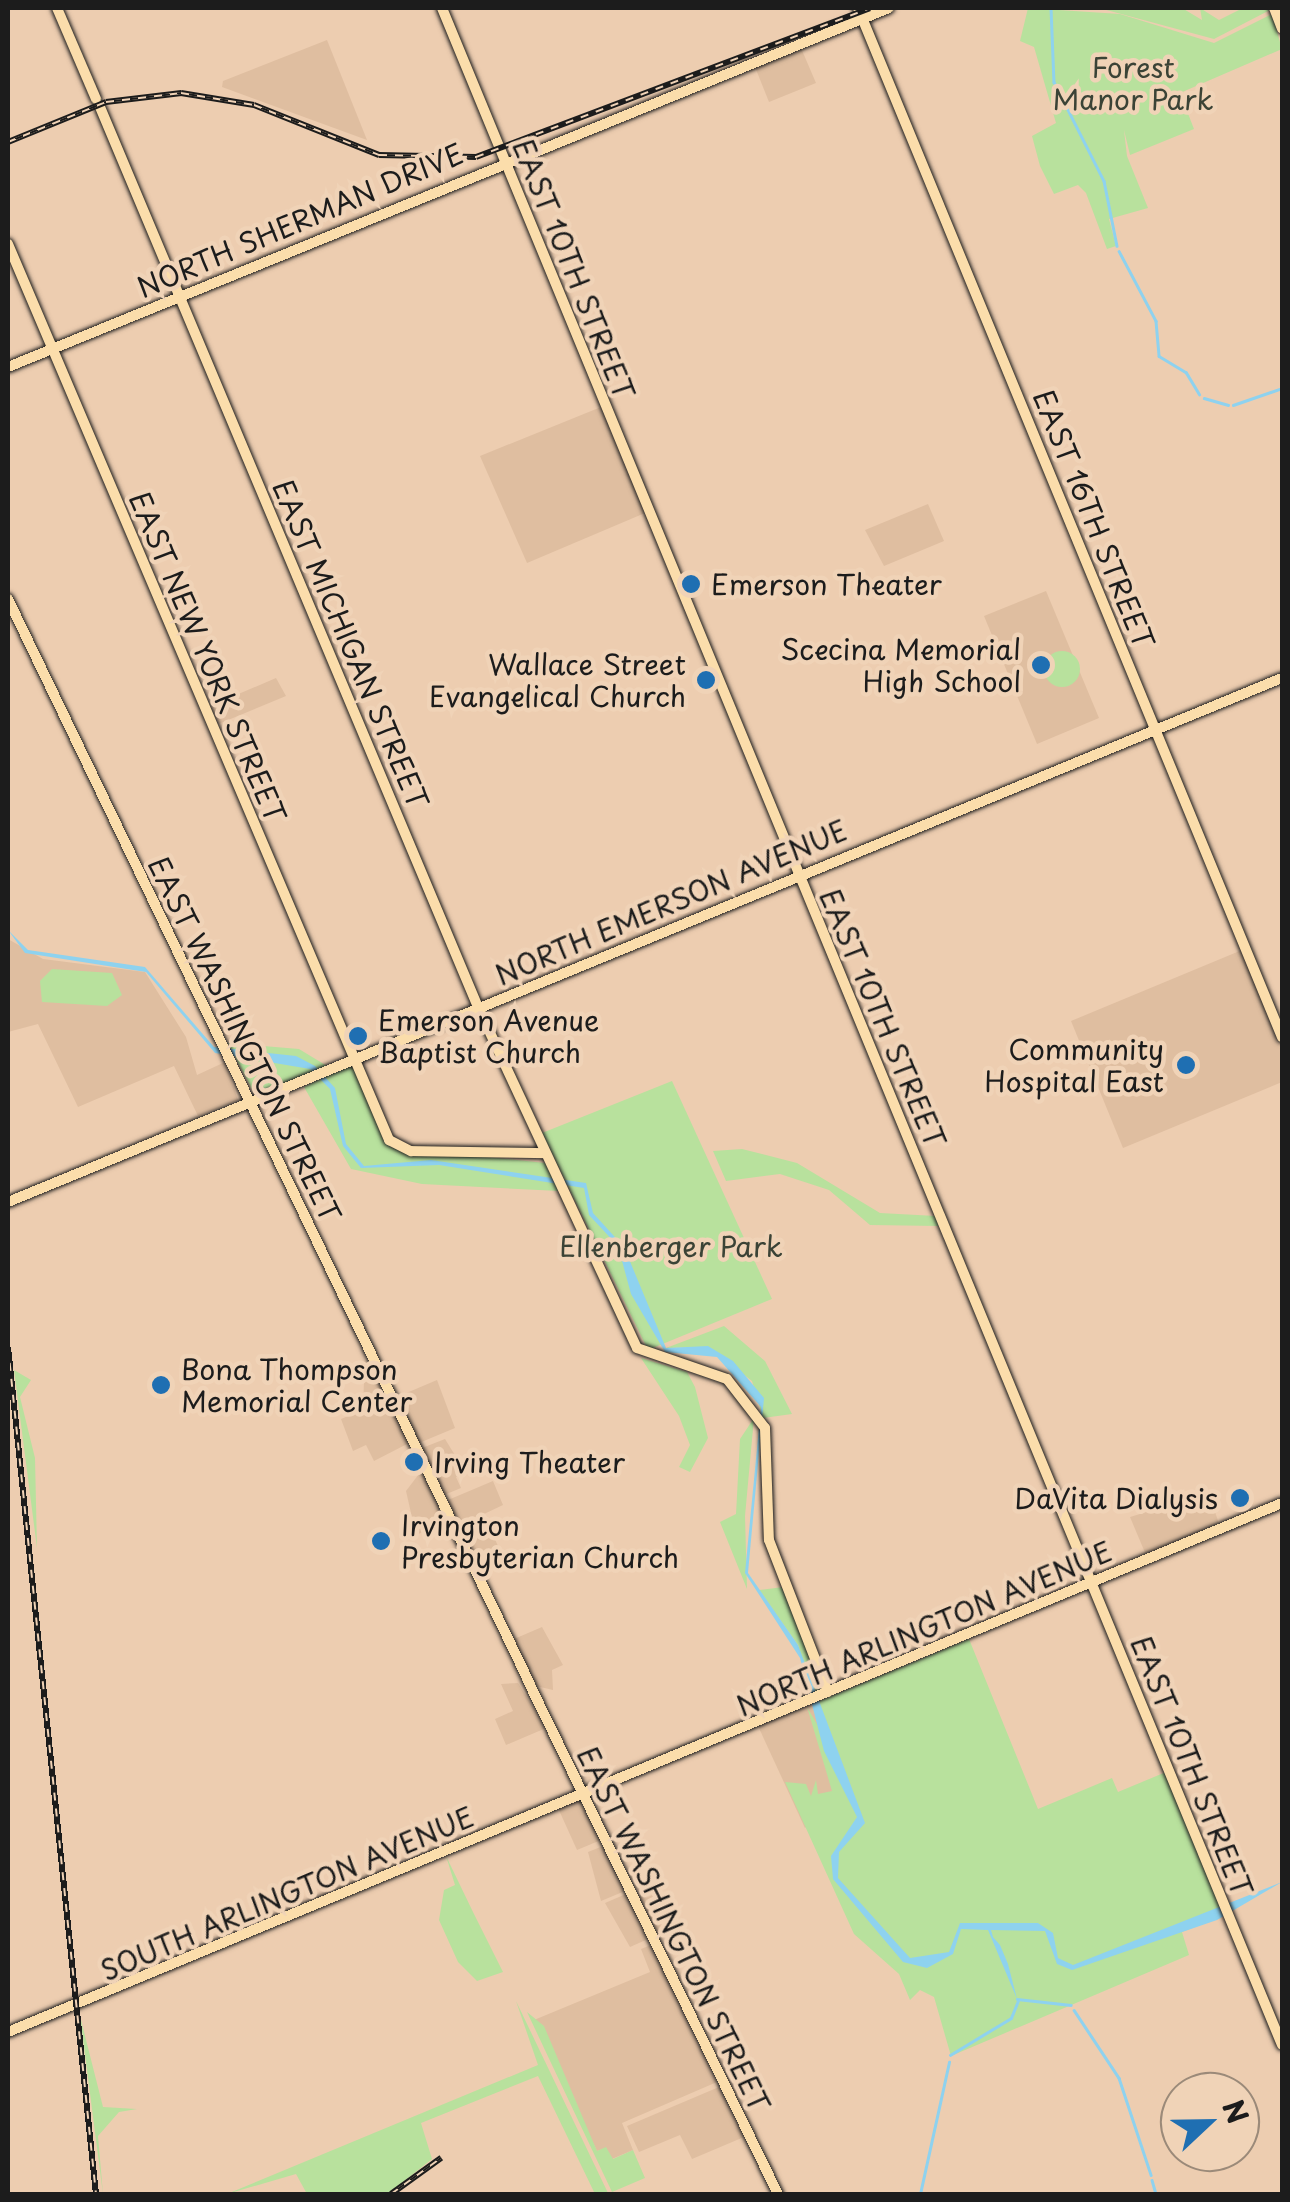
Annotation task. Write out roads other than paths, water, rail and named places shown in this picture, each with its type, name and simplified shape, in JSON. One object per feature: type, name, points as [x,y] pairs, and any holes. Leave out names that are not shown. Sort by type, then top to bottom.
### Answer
[{"type":"main road","name":"EAST MICHIGAN STREET","points":[[57,8],[478,1007],[645,1354],[722,1376],[765,1428],[763,1517],[828,1692]]},
{"type":"main road","name":"EAST 10TH STREET","points":[[442,8],[1282,2045]]},
{"type":"main road","name":"NORTH SHERMAN DRIVE","points":[[8,368],[506,164],[860,13],[889,8]]},
{"type":"main road","points":[[1274,8],[1282,26]]},
{"type":"main road","name":"EAST 16TH STREET","points":[[860,13],[1282,1037]]},
{"type":"main road","name":"EAST NEW YORK STREET","points":[[8,244],[389,1140],[406,1150],[545,1153]]},
{"type":"main road","name":"EAST WASHINGTON STREET","points":[[8,599],[778,2194]]},
{"type":"main road","name":"NORTH EMERSON AVENUE","points":[[8,1202],[1282,675]]},
{"type":"main road","name":"NORTH ARLINGTON AVENUE","points":[[583,1793],[1282,1502]]},
{"type":"main road","name":"SOUTH ARLINGTON AVENUE","points":[[8,2032],[583,1793]]},
{"type":"water","points":[[8,930],[28,950],[145,967],[214,1047],[296,1056],[315,1066],[335,1088],[346,1144],[364,1166],[431,1160],[586,1183],[593,1213],[624,1247],[666,1348],[708,1346],[733,1361],[764,1398],[748,1573],[798,1645],[865,1823],[839,1852],[838,1878],[910,1958],[949,1952],[960,1923],[1038,1923],[1053,1933],[1058,1958],[1073,1965],[1282,1882],[1217,1920],[1072,1970],[1057,1964],[1045,1931],[991,1930],[1008,1964],[1017,1999],[988,1930],[961,1929],[953,1954],[927,1968],[903,1962],[833,1879],[831,1856],[857,1817],[824,1751],[800,1658],[745,1573],[761,1407],[717,1357],[665,1352],[631,1294],[618,1246],[589,1215],[584,1188],[439,1165],[361,1168],[343,1146],[330,1089],[310,1069],[215,1053],[146,972],[25,953]]},
{"type":"waterway","points":[[1051,8],[1054,82],[1104,181],[1117,246]]},
{"type":"waterway","points":[[1119,251],[1156,321],[1159,356],[1186,372],[1199,394]]},
{"type":"waterway","points":[[1233,405],[1282,388]]},
{"type":"waterway","points":[[1204,398],[1228,405]]},
{"type":"waterway","points":[[1017,1999],[1071,2005]]},
{"type":"waterway","points":[[950,2055],[1011,2018],[1018,2001]]},
{"type":"waterway","points":[[1074,2010],[1119,2078],[1151,2175]]},
{"type":"waterway","points":[[920,2194],[949,2062]]},
{"type":"waterway","points":[[1152,2180],[1156,2194]]},
{"type":"railway","points":[[8,142],[106,102],[181,93],[254,105],[379,155],[476,157],[870,8]]},
{"type":"railway","points":[[8,1347],[96,2194]]},
{"type":"railway","points":[[391,2194],[441,2158]]},
{"type":"place","name":"Emerson Theater","points":[[691,584]]},
{"type":"place","name":"Scecina Memorial High School","points":[[1041,665]]},
{"type":"place","name":"Wallace Street Evangelical Church","points":[[706,680]]},
{"type":"place","name":"Emerson Avenue Baptist Church","points":[[358,1036]]},
{"type":"place","name":"Community Hospital East","points":[[1186,1065]]},
{"type":"place","name":"Bona Thompson Memorial Center","points":[[161,1385]]},
{"type":"place","name":"Irving Theater","points":[[414,1462]]},
{"type":"place","name":"DaVita Dialysis","points":[[1240,1498]]},
{"type":"place","name":"Irvington Presbyterian Church","points":[[381,1541]]},
{"type":"park label","name":"Forest Manor Park","points":[[1133,83]]},
{"type":"park label","name":"Ellenberger Park","points":[[671,1246]]}]
